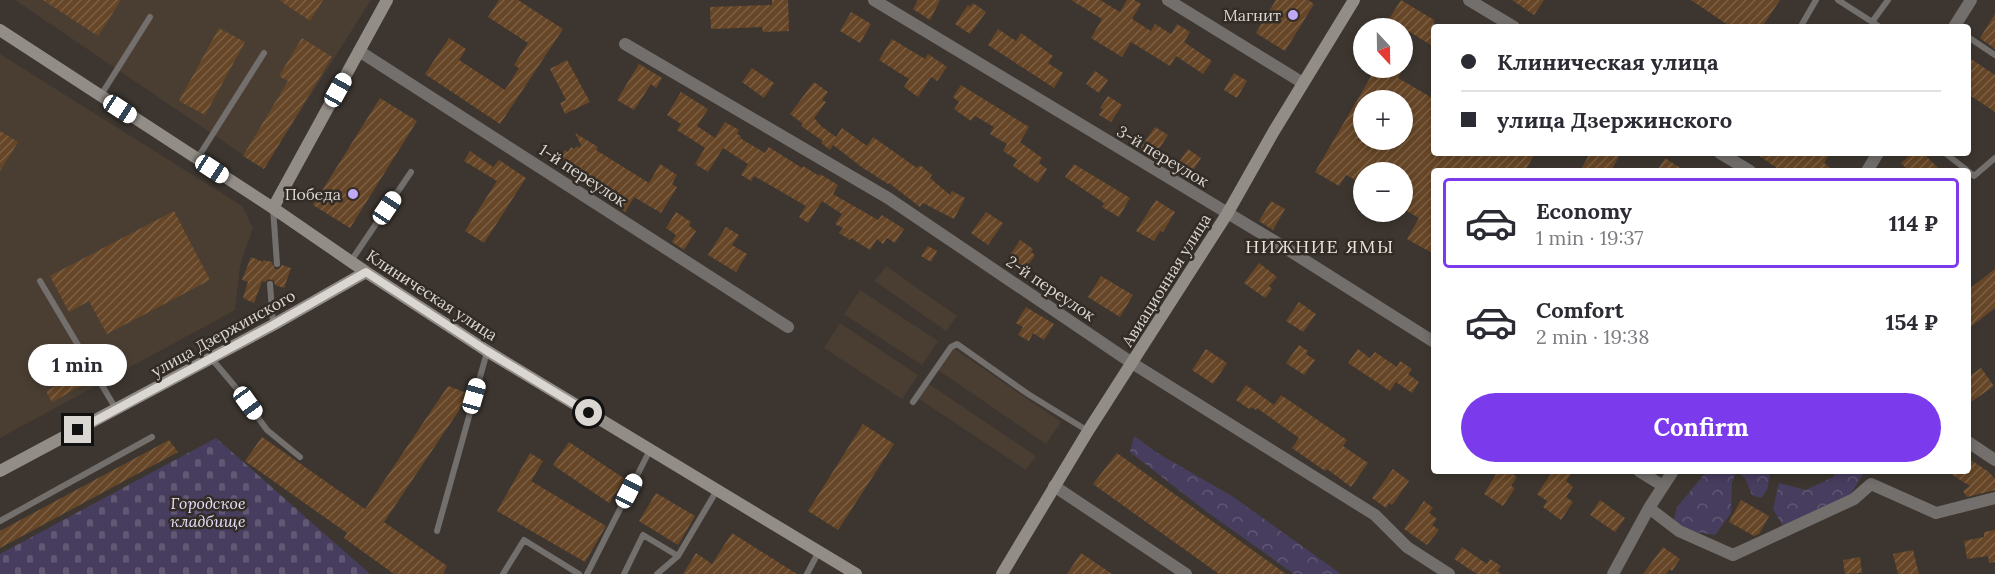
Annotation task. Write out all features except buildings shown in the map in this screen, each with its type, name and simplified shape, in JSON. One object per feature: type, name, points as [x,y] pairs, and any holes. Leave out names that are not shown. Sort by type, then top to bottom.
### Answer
[{"type":"main road","points":[[273,208],[387,0]]},
{"type":"main road","name":"Авиационная улица","points":[[1002,574],[1088,431],[1227,214],[1354,0]]},
{"type":"main road","name":"Клиническая улица","points":[[0,30],[487,351],[856,574]]},
{"type":"main road","name":"улица Дзержинского","points":[[0,471],[273,325],[366,272]]},
{"type":"street","name":"3-й переулок","points":[[874,0],[1279,244],[1431,340]]},
{"type":"street","points":[[1168,0],[1303,83]]},
{"type":"street","points":[[1469,0],[1509,24]]},
{"type":"street","points":[[1956,24],[1971,0]]},
{"type":"street","name":"2-й переулок","points":[[625,44],[888,198],[1132,363],[1376,515],[1407,547],[1449,574]]},
{"type":"street","name":"1-й переулок","points":[[359,51],[788,327]]},
{"type":"street","points":[[1725,156],[1745,168]]},
{"type":"street","points":[[1971,444],[1995,460]]},
{"type":"street","points":[[1644,474],[1663,486]]},
{"type":"street","points":[[1613,574],[1649,508],[1671,474]]},
{"type":"street","points":[[1649,508],[1679,531],[1733,555],[1854,499],[1872,484],[1936,513],[1995,498]]},
{"type":"street","points":[[1054,486],[1185,574]]},
{"type":"lane","points":[[1802,24],[1816,0]]},
{"type":"lane","points":[[1838,0],[1875,24]]},
{"type":"lane","points":[[1872,22],[1888,0]]},
{"type":"lane","points":[[101,96],[150,17]]},
{"type":"lane","points":[[1971,40],[1995,55]]},
{"type":"lane","points":[[197,159],[264,53]]},
{"type":"lane","points":[[1949,156],[1964,168]]},
{"type":"lane","points":[[1971,174],[1974,176],[1995,158]]},
{"type":"lane","points":[[351,262],[411,172]]},
{"type":"lane","points":[[273,208],[277,264]]},
{"type":"lane","points":[[40,281],[116,409]]},
{"type":"lane","points":[[270,284],[273,325]]},
{"type":"lane","points":[[913,402],[951,347],[957,344],[1028,394],[1088,431]]},
{"type":"lane","points":[[437,531],[487,351]]},
{"type":"lane","points":[[211,358],[267,430],[300,457]]},
{"type":"lane","points":[[0,521],[152,437]]},
{"type":"lane","points":[[587,574],[650,450]]},
{"type":"lane","points":[[657,574],[678,556],[717,490]]},
{"type":"lane","points":[[624,574],[643,535],[678,556]]},
{"type":"lane","points":[[503,574],[524,540],[579,574]]},
{"type":"lane","points":[[807,574],[818,553]]},
{"type":"shaded area","points":[[15,0],[371,0],[264,169]]},
{"type":"shaded area","points":[[0,54],[242,206],[253,228],[240,265],[235,310],[0,438]]},
{"type":"shaded area","points":[[886,266],[957,316],[946,331],[875,281]]},
{"type":"shaded area","points":[[860,290],[938,341],[922,365],[844,314]]},
{"type":"shaded area","points":[[840,323],[918,375],[902,399],[824,348]]},
{"type":"shaded area","points":[[953,348],[1061,422],[1046,444],[938,370]]},
{"type":"shaded area","points":[[929,384],[1036,456],[1026,470],[919,399]]},
{"type":"green space","points":[[1134,436],[1159,454],[1232,496],[1341,574],[1294,574],[1207,512],[1130,452]]},
{"type":"green space","name":"Городское кладбище","points":[[216,438],[370,574],[0,574],[0,554]]},
{"type":"green space","points":[[1704,474],[1735,474],[1732,483],[1731,513],[1715,535],[1672,527],[1677,507]]},
{"type":"green space","points":[[1740,474],[1770,475],[1767,490],[1761,498],[1752,495],[1745,478]]},
{"type":"green space","points":[[1834,474],[1863,474],[1849,497],[1783,526],[1773,509],[1779,483],[1806,490],[1833,477]]},
{"type":"place","name":"Магнит","points":[[1293,15]]},
{"type":"place","name":"Победа","points":[[353,194]]},
{"type":"district","name":"НИЖНИЕ ЯМЫ","points":[[1320,246]]},
{"type":"route","points":[[78,430],[366,272],[487,351],[589,413]]}]
